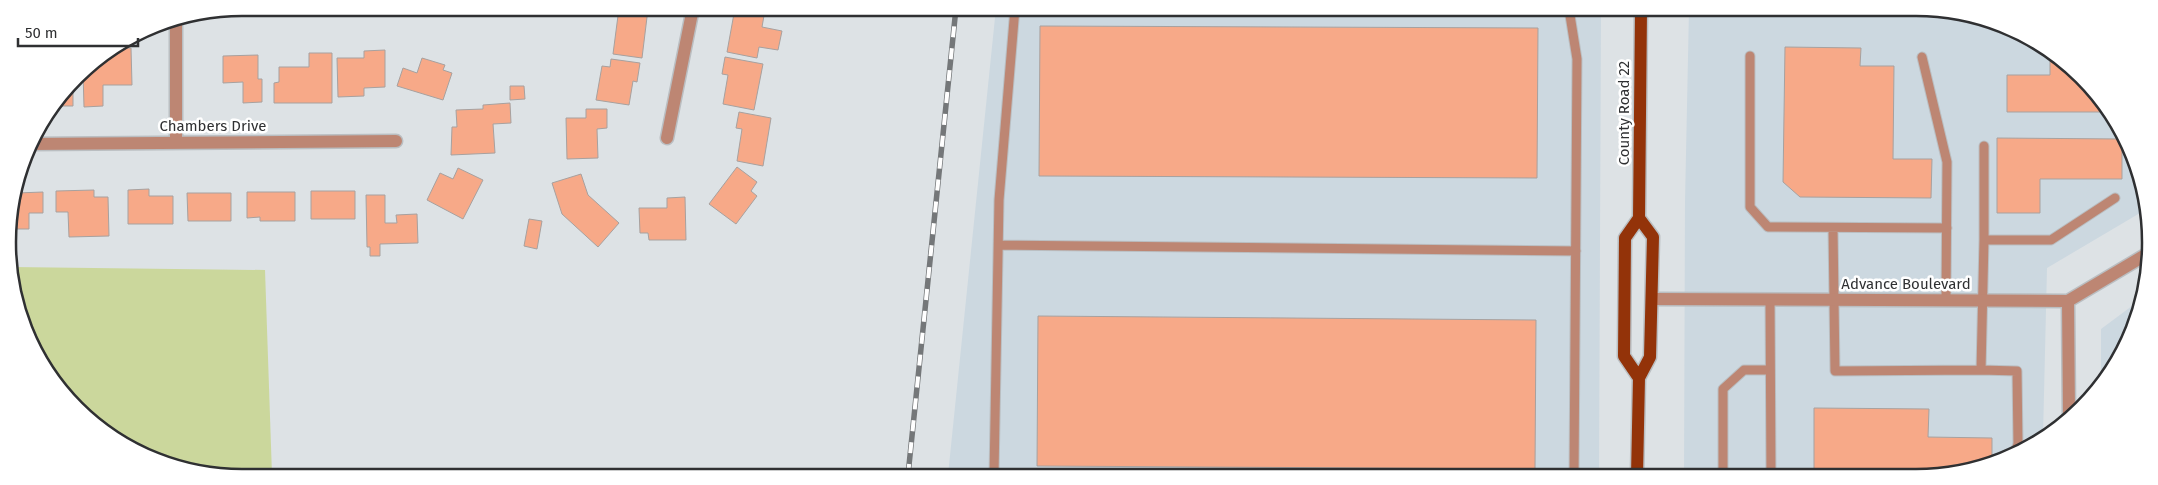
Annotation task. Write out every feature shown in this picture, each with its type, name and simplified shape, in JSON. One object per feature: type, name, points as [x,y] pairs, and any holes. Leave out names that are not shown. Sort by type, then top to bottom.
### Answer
[{"type":"main road","name":"County Road 22","points":[[1639,218],[1641,16]]},
{"type":"main road","points":[[1637,469],[1639,378],[1650,357],[1653,237],[1639,218],[1625,238],[1624,356],[1639,378]]},
{"type":"street","points":[[667,138],[691,16]]},
{"type":"street","points":[[176,26],[176,142]]},
{"type":"street","name":"Chambers Drive","points":[[39,144],[396,141]]},
{"type":"street","points":[[2069,409],[2068,301],[2141,258]]},
{"type":"street","name":"Advance Boulevard","points":[[1652,299],[2068,301]]},
{"type":"lane","points":[[994,469],[999,200],[1014,16]]},
{"type":"lane","points":[[1570,16],[1577,59],[1574,469]]},
{"type":"lane","points":[[1750,56],[1750,207],[1768,227],[1947,228]]},
{"type":"lane","points":[[1922,57],[1947,162],[1946,300]]},
{"type":"lane","points":[[1981,370],[1984,146]]},
{"type":"lane","points":[[1984,240],[2050,240],[2115,198]]},
{"type":"lane","points":[[1833,228],[1835,371],[2017,371],[2018,444]]},
{"type":"lane","points":[[998,245],[1576,251]]},
{"type":"lane","points":[[1770,299],[1771,469]]},
{"type":"lane","points":[[1723,469],[1724,389],[1744,370],[1770,370]]},
{"type":"shaded area","points":[[995,16],[1601,16],[1599,469],[949,469]]},
{"type":"shaded area","points":[[1689,16],[1916,16],[1945,18],[1974,24],[2002,33],[2041,54],[2065,72],[2086,93],[2104,117],[2118,142],[2130,170],[2140,213],[2047,268],[2043,429],[2029,438],[1988,457],[1945,467],[1916,469],[1684,469],[1685,202]]},
{"type":"shaded area","points":[[2133,305],[2125,329],[2101,372],[2101,329]]},
{"type":"green space","points":[[18,267],[265,270],[272,469],[242,469],[213,467],[184,461],[156,452],[117,431],[93,413],[72,392],[54,368],[40,343],[28,315]]},
{"type":"building","points":[[618,16],[647,16],[642,58],[613,54]]},
{"type":"building","points":[[734,16],[764,16],[762,27],[782,31],[778,50],[759,47],[757,58],[727,52]]},
{"type":"building","points":[[1040,26],[1538,28],[1537,178],[1039,176]]},
{"type":"building","points":[[1785,47],[1861,48],[1860,66],[1894,66],[1893,159],[1932,159],[1931,198],[1800,197],[1783,182]]},
{"type":"building","points":[[131,48],[132,85],[103,85],[103,106],[84,107],[83,83],[93,72],[117,54]]},
{"type":"building","points":[[385,50],[385,87],[364,88],[364,96],[338,97],[337,58],[364,58],[364,51]]},
{"type":"building","points":[[309,53],[332,53],[332,103],[274,103],[274,83],[279,82],[279,67],[309,67]]},
{"type":"building","points":[[258,55],[258,79],[262,79],[262,102],[243,103],[243,82],[223,83],[223,56]]},
{"type":"building","points":[[725,57],[763,64],[754,110],[723,104],[728,75],[722,74]]},
{"type":"building","points":[[422,58],[445,65],[443,70],[452,73],[443,100],[397,86],[403,68],[417,73]]},
{"type":"building","points":[[611,59],[640,63],[637,82],[633,81],[629,105],[596,100],[602,66],[610,67]]},
{"type":"building","points":[[2050,61],[2065,72],[2086,93],[2100,112],[2007,112],[2007,75],[2050,75]]},
{"type":"building","points":[[510,86],[524,86],[525,99],[510,100]]},
{"type":"building","points":[[73,92],[73,106],[62,106]]},
{"type":"building","points":[[510,103],[511,123],[493,124],[495,153],[451,155],[452,127],[457,127],[456,110],[483,109],[483,105]]},
{"type":"building","points":[[586,109],[607,109],[607,128],[597,129],[598,158],[567,159],[566,118],[586,118]]},
{"type":"building","points":[[739,112],[771,118],[763,166],[737,161],[742,129],[736,128]]},
{"type":"building","points":[[1997,138],[2116,139],[2122,150],[2122,179],[2040,179],[2040,213],[1997,213]]},
{"type":"building","points":[[737,167],[757,182],[751,191],[757,196],[736,224],[709,204]]},
{"type":"building","points":[[458,168],[483,180],[463,219],[427,200],[440,173],[453,179]]},
{"type":"building","points":[[581,174],[588,195],[619,223],[598,247],[562,214],[552,183]]},
{"type":"building","points":[[149,189],[149,196],[173,196],[173,224],[128,224],[128,190]]},
{"type":"building","points":[[94,190],[94,197],[108,197],[109,236],[69,237],[68,212],[56,212],[56,191]]},
{"type":"building","points":[[311,191],[355,191],[355,219],[311,219]]},
{"type":"building","points":[[43,192],[43,213],[29,213],[29,229],[17,229],[22,193]]},
{"type":"building","points":[[247,192],[295,192],[295,221],[260,221],[260,217],[247,218]]},
{"type":"building","points":[[187,193],[231,193],[231,221],[188,221]]},
{"type":"building","points":[[366,195],[385,195],[385,223],[397,223],[396,215],[417,214],[418,243],[380,244],[380,256],[370,256],[370,247],[367,247]]},
{"type":"building","points":[[685,197],[686,240],[649,240],[648,233],[640,233],[639,208],[667,208],[667,198]]},
{"type":"building","points":[[529,219],[542,221],[537,249],[524,246]]},
{"type":"building","points":[[1038,316],[1536,320],[1535,469],[1037,466]]},
{"type":"building","points":[[1814,408],[1929,409],[1928,437],[1992,438],[1992,456],[1945,467],[1916,469],[1814,469]]},
{"type":"railway","points":[[909,469],[955,16]]}]
